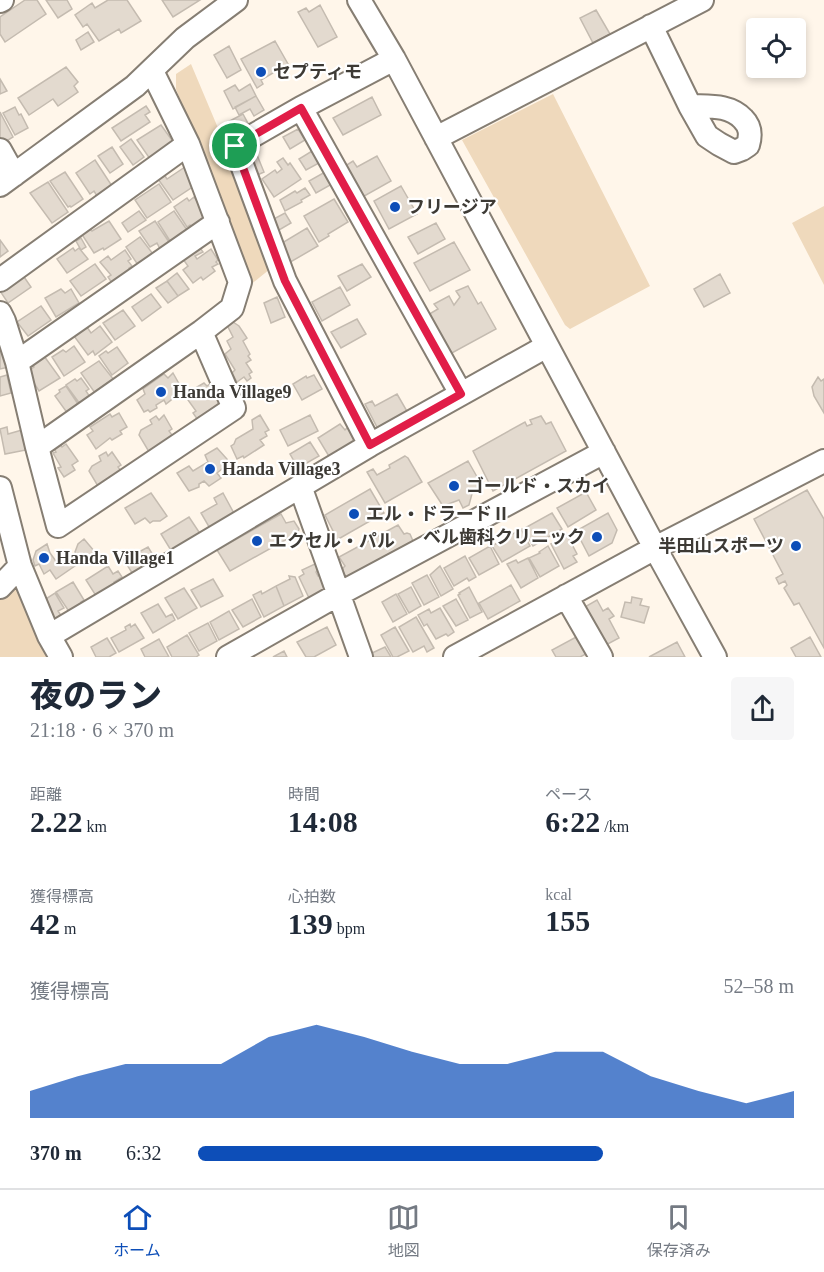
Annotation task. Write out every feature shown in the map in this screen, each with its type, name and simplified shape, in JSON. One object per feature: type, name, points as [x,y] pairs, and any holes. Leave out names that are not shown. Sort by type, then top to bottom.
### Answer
[{"type":"street","points":[[0,150],[7,180],[121,97],[152,71],[185,38],[236,0]]},
{"type":"street","points":[[359,0],[394,59],[715,657]]},
{"type":"street","points":[[436,138],[702,0]]},
{"type":"street","points":[[651,26],[690,106]]},
{"type":"street","points":[[370,445],[285,281],[235,146],[394,59]]},
{"type":"street","points":[[37,447],[232,308],[240,282],[189,144],[152,71]]},
{"type":"street","points":[[301,108],[461,394]]},
{"type":"street","points":[[0,280],[189,144]]},
{"type":"street","points":[[17,362],[218,222]]},
{"type":"street","points":[[0,313],[17,362],[58,526],[234,408],[201,332]]},
{"type":"street","points":[[49,636],[370,445],[547,346]]},
{"type":"street","points":[[228,657],[339,594],[604,452]]},
{"type":"street","points":[[454,657],[655,548],[824,461]]},
{"type":"street","points":[[300,486],[361,657]]},
{"type":"street","points":[[0,488],[20,566],[49,636],[61,657]]},
{"type":"street","points":[[0,587],[20,566]]},
{"type":"street","points":[[566,597],[601,657]]},
{"type":"shaded area","points":[[191,64],[218,128],[270,269],[249,286],[247,274],[176,89],[176,74]]},
{"type":"shaded area","points":[[553,94],[650,286],[570,329],[565,325],[462,140]]},
{"type":"shaded area","points":[[824,206],[824,285],[792,223]]},
{"type":"shaded area","points":[[11,587],[17,589],[49,657],[0,657],[0,598]]},
{"type":"building","points":[[25,0],[37,0],[46,14],[5,42],[0,34],[0,17]]},
{"type":"building","points":[[46,0],[67,0],[72,9],[58,18]]},
{"type":"building","points":[[108,0],[127,0],[141,21],[121,33],[119,29],[99,41],[87,24],[83,27],[75,15],[92,3],[95,8]]},
{"type":"building","points":[[162,0],[200,0],[173,17]]},
{"type":"building","points":[[320,5],[337,37],[318,47],[298,12],[306,8],[309,12]]},
{"type":"building","points":[[596,10],[610,34],[593,43],[580,18]]},
{"type":"building","points":[[88,32],[94,42],[81,50],[76,40]]},
{"type":"building","name":"セプティモ","points":[[275,41],[288,64],[261,80],[263,84],[257,88],[241,59]]},
{"type":"building","points":[[229,46],[241,70],[227,78],[214,55]]},
{"type":"building","points":[[66,67],[78,82],[74,86],[78,92],[58,106],[53,99],[29,115],[18,98]]},
{"type":"building","points":[[0,79],[7,91],[0,94]]},
{"type":"building","points":[[250,84],[256,96],[233,109],[224,91],[235,85],[239,91]]},
{"type":"building","points":[[256,96],[264,110],[254,116],[250,109],[239,115],[235,107]]},
{"type":"building","points":[[372,97],[381,115],[343,135],[333,118]]},
{"type":"building","points":[[146,106],[150,112],[145,115],[150,122],[121,141],[112,128]]},
{"type":"building","points":[[15,107],[28,128],[15,135],[3,113]]},
{"type":"building","points":[[0,112],[13,137],[2,144],[0,139]]},
{"type":"building","points":[[243,114],[251,129],[229,141],[220,126]]},
{"type":"building","points":[[161,125],[174,143],[150,159],[137,140]]},
{"type":"building","points":[[298,129],[305,140],[290,149],[283,137]]},
{"type":"building","points":[[131,139],[144,157],[133,165],[120,147]]},
{"type":"building","points":[[112,147],[123,164],[110,173],[98,156]]},
{"type":"building","points":[[312,151],[319,163],[306,170],[299,159]]},
{"type":"building","points":[[257,155],[264,172],[253,177],[245,160]]},
{"type":"building","points":[[377,156],[391,181],[359,199],[342,168],[353,161],[357,167]]},
{"type":"building","points":[[283,158],[288,165],[290,163],[301,179],[274,197],[262,179],[275,170],[277,173],[282,169],[277,162]]},
{"type":"building","points":[[95,160],[112,186],[97,196],[94,191],[90,194],[76,173]]},
{"type":"building","points":[[185,167],[197,184],[173,200],[158,179],[165,176],[167,179]]},
{"type":"building","points":[[65,172],[83,199],[71,207],[68,207],[50,181]]},
{"type":"building","points":[[325,172],[332,184],[316,193],[309,181]]},
{"type":"building","points":[[48,182],[68,212],[52,223],[30,193]]},
{"type":"building","points":[[159,184],[171,202],[147,218],[135,200]]},
{"type":"building","name":"フリージア","points":[[401,186],[417,214],[389,229],[374,201]]},
{"type":"building","points":[[305,188],[310,195],[285,211],[280,200]]},
{"type":"building","points":[[194,197],[209,217],[193,229],[190,225],[187,227],[174,207],[187,198],[189,201]]},
{"type":"building","points":[[334,199],[348,222],[319,242],[304,216]]},
{"type":"building","points":[[139,211],[146,220],[128,232],[122,223]]},
{"type":"building","points":[[174,211],[187,230],[170,241],[158,222]]},
{"type":"building","points":[[285,213],[291,223],[274,233],[268,222]]},
{"type":"building","points":[[109,221],[121,239],[104,250],[103,248],[94,253],[81,233],[89,228],[92,231]]},
{"type":"building","points":[[155,221],[169,242],[160,249],[157,243],[150,247],[139,231]]},
{"type":"building","points":[[436,223],[445,239],[418,254],[408,237]]},
{"type":"building","points":[[307,228],[318,246],[287,264],[277,246]]},
{"type":"building","points":[[140,237],[153,254],[138,265],[126,247]]},
{"type":"building","points":[[81,238],[86,247],[81,250],[76,241]]},
{"type":"building","points":[[0,240],[8,251],[0,257]]},
{"type":"building","points":[[454,242],[470,270],[430,291],[414,263]]},
{"type":"building","points":[[197,244],[203,252],[195,256],[197,259],[211,249],[218,264],[212,267],[215,271],[203,280],[201,277],[193,283],[183,270],[188,266],[180,255]]},
{"type":"building","points":[[73,248],[75,251],[79,248],[88,259],[67,273],[57,259]]},
{"type":"building","points":[[125,250],[131,259],[128,261],[132,266],[129,268],[131,270],[112,283],[108,277],[111,275],[100,262],[108,256],[111,260]]},
{"type":"building","points":[[95,264],[106,279],[81,296],[70,281]]},
{"type":"building","points":[[362,264],[371,277],[347,291],[338,276]]},
{"type":"building","points":[[177,273],[189,289],[178,296],[167,281]]},
{"type":"building","points":[[22,274],[31,287],[8,303],[0,291]]},
{"type":"building","points":[[720,274],[730,293],[704,307],[694,289]]},
{"type":"building","points":[[167,281],[178,296],[168,303],[156,288]]},
{"type":"building","points":[[468,286],[478,304],[481,302],[496,329],[450,354],[426,316],[438,309],[434,304],[449,296],[454,305],[460,297],[456,291]]},
{"type":"building","points":[[340,287],[350,305],[322,321],[312,302]]},
{"type":"building","points":[[61,289],[65,293],[71,289],[79,303],[56,317],[45,298]]},
{"type":"building","points":[[151,294],[161,307],[142,321],[132,307]]},
{"type":"building","points":[[277,297],[285,317],[271,323],[264,303]]},
{"type":"building","points":[[41,306],[51,320],[28,336],[17,322]]},
{"type":"building","points":[[123,310],[135,326],[115,340],[103,323]]},
{"type":"building","points":[[357,319],[366,334],[341,348],[331,332]]},
{"type":"building","points":[[233,322],[239,326],[247,338],[243,341],[251,360],[246,363],[252,372],[249,374],[251,378],[247,381],[244,377],[237,382],[232,373],[235,370],[225,354],[231,349],[227,341],[233,337],[227,325]]},
{"type":"building","points":[[100,326],[112,342],[95,355],[93,351],[88,355],[74,336],[87,327],[91,333]]},
{"type":"building","points":[[74,346],[85,362],[64,376],[52,357]]},
{"type":"building","points":[[4,347],[9,367],[0,369],[0,348]]},
{"type":"building","points":[[117,347],[128,363],[112,375],[99,356]]},
{"type":"building","points":[[44,356],[60,378],[39,391],[27,372],[34,367],[32,363]]},
{"type":"building","points":[[99,361],[114,380],[95,393],[81,373]]},
{"type":"building","name":"Handa Village9","points":[[173,373],[182,389],[166,404],[164,400],[156,405],[157,408],[144,412],[137,400],[145,394],[143,389],[164,374],[168,378]]},
{"type":"building","points":[[7,375],[11,393],[0,396],[0,377]]},
{"type":"building","points":[[314,375],[322,389],[302,400],[293,384],[306,376],[307,378]]},
{"type":"building","points":[[818,377],[821,381],[824,379],[824,413],[814,396],[812,387]]},
{"type":"building","points":[[81,378],[89,389],[86,391],[90,397],[80,404],[66,385]]},
{"type":"building","points":[[204,383],[207,386],[211,383],[219,395],[216,397],[220,402],[209,411],[211,415],[200,423],[193,413],[196,411],[188,400],[200,392],[197,387]]},
{"type":"building","points":[[66,386],[78,404],[74,407],[76,409],[68,414],[55,396]]},
{"type":"building","points":[[397,394],[408,413],[378,429],[365,404],[372,401],[375,406]]},
{"type":"building","points":[[119,413],[127,427],[120,431],[122,434],[112,440],[110,438],[96,449],[87,435],[93,431],[90,427],[110,414],[112,417]]},
{"type":"building","points":[[164,415],[172,429],[169,431],[172,435],[162,443],[152,457],[139,435],[141,430],[152,424],[150,420],[156,416],[159,420]]},
{"type":"building","points":[[260,415],[269,430],[265,432],[267,436],[260,440],[264,445],[244,458],[243,456],[237,459],[231,446],[236,439],[253,429],[252,420]]},
{"type":"building","points":[[310,415],[318,431],[288,446],[280,430]]},
{"type":"building","points":[[541,416],[546,424],[551,422],[566,451],[493,491],[473,451],[525,422],[527,426],[532,424],[530,420]]},
{"type":"building","points":[[340,424],[345,430],[348,427],[357,442],[330,458],[318,438]]},
{"type":"building","points":[[7,427],[8,434],[22,430],[26,450],[5,454],[0,429]]},
{"type":"building","points":[[310,442],[319,456],[298,468],[290,454]]},
{"type":"building","points":[[59,443],[62,447],[66,444],[78,461],[72,465],[75,470],[64,477],[53,453],[56,452],[53,446]]},
{"type":"building","name":"Handa Village3","points":[[217,448],[227,459],[228,464],[217,473],[221,478],[209,486],[204,481],[199,484],[199,487],[189,491],[177,473],[189,466],[193,471],[208,462],[205,455]]},
{"type":"building","points":[[106,452],[108,456],[112,452],[121,465],[118,467],[121,471],[102,493],[89,471],[92,466],[101,461],[99,456]]},
{"type":"building","points":[[405,456],[422,482],[385,503],[367,472],[373,469],[377,475]]},
{"type":"building","name":"ゴールド・スカイ","points":[[468,461],[480,482],[479,487],[473,490],[469,505],[463,508],[459,500],[443,506],[428,483]]},
{"type":"building","name":"エル・ドラードⅡ","points":[[370,489],[384,513],[335,541],[330,535],[333,531],[325,515]]},
{"type":"building","name":"半田山スポーツ","points":[[807,490],[824,519],[824,648],[799,603],[794,605],[784,588],[787,585],[785,581],[779,584],[776,578],[783,574],[754,519]]},
{"type":"building","points":[[586,492],[596,510],[568,527],[557,508]]},
{"type":"building","points":[[151,493],[167,516],[160,521],[150,523],[145,518],[135,524],[125,508]]},
{"type":"building","points":[[223,493],[236,517],[212,532],[201,513],[217,504],[214,498]]},
{"type":"building","points":[[552,513],[562,529],[533,546],[523,529]]},
{"type":"building","name":"ベル歯科クリニック","points":[[608,513],[617,530],[612,543],[589,556],[576,531]]},
{"type":"building","name":"エクセル・パル","points":[[281,514],[286,523],[294,521],[299,529],[298,533],[230,571],[217,550]]},
{"type":"building","points":[[189,517],[201,535],[172,552],[161,534]]},
{"type":"building","points":[[398,525],[404,534],[410,534],[413,541],[346,577],[343,571],[345,566],[339,557]]},
{"type":"building","points":[[521,529],[530,546],[502,562],[492,546]]},
{"type":"building","points":[[566,533],[577,554],[573,556],[577,562],[564,569],[551,544]]},
{"type":"building","name":"Handa Village1","points":[[84,539],[95,552],[56,579],[50,570],[44,574],[39,564],[35,566],[33,560],[36,551],[47,544],[58,564],[67,554],[70,560],[76,555],[78,544]]},
{"type":"building","points":[[490,546],[499,564],[479,575],[469,558]]},
{"type":"building","points":[[548,546],[559,566],[540,577],[529,558]]},
{"type":"building","points":[[148,547],[156,560],[134,576],[124,560]]},
{"type":"building","points":[[465,556],[476,577],[469,581],[467,578],[454,586],[444,568]]},
{"type":"building","points":[[528,558],[538,578],[521,588],[507,564],[516,560],[518,563]]},
{"type":"building","points":[[317,563],[319,568],[316,572],[318,576],[322,576],[327,589],[309,598],[299,577],[304,574],[302,570]]},
{"type":"building","points":[[108,566],[113,574],[118,571],[122,577],[98,599],[86,580]]},
{"type":"building","points":[[440,566],[453,589],[441,596],[430,575]]},
{"type":"building","points":[[427,575],[439,597],[424,605],[412,583]]},
{"type":"building","points":[[289,576],[295,577],[303,596],[284,606],[276,586],[290,579]]},
{"type":"building","points":[[213,579],[223,596],[201,607],[191,590]]},
{"type":"building","points":[[73,582],[84,600],[81,602],[83,605],[70,613],[56,592]]},
{"type":"building","points":[[511,585],[520,601],[488,619],[479,603]]},
{"type":"building","points":[[276,586],[284,606],[264,617],[253,595],[261,591],[262,594]]},
{"type":"building","points":[[411,587],[421,606],[409,613],[398,594]]},
{"type":"building","points":[[469,587],[482,612],[470,618],[458,595]]},
{"type":"building","points":[[184,588],[197,608],[178,619],[165,598]]},
{"type":"building","points":[[55,593],[64,608],[58,611],[62,617],[52,623],[41,602]]},
{"type":"building","points":[[396,594],[407,614],[393,622],[382,602]]},
{"type":"building","points":[[632,597],[642,599],[640,605],[649,607],[644,623],[621,617],[625,602],[631,603]]},
{"type":"building","points":[[252,599],[261,617],[243,627],[232,610]]},
{"type":"building","points":[[456,599],[468,620],[456,626],[443,606]]},
{"type":"building","points":[[597,600],[603,611],[608,608],[614,616],[609,619],[619,638],[604,646],[583,608]]},
{"type":"building","points":[[158,604],[166,617],[172,614],[175,620],[153,633],[141,613]]},
{"type":"building","points":[[440,608],[454,632],[436,639],[418,615],[429,609],[431,613]]},
{"type":"building","points":[[229,611],[239,629],[219,640],[210,622]]},
{"type":"building","points":[[416,617],[434,648],[427,652],[424,646],[413,652],[399,627]]},
{"type":"building","points":[[208,623],[217,641],[199,651],[189,633]]},
{"type":"building","points":[[130,624],[131,627],[135,624],[144,638],[119,652],[111,638],[126,630],[125,627]]},
{"type":"building","points":[[327,627],[336,645],[314,657],[306,657],[297,642]]},
{"type":"building","points":[[395,627],[409,651],[393,657],[381,635]]},
{"type":"building","points":[[187,635],[199,655],[172,657],[167,647]]},
{"type":"building","points":[[578,636],[588,653],[580,657],[556,657],[552,650]]},
{"type":"building","points":[[810,637],[821,657],[796,657],[791,648]]},
{"type":"building","points":[[107,638],[116,653],[109,657],[96,657],[91,647]]},
{"type":"building","points":[[159,639],[169,657],[145,657],[141,649]]},
{"type":"building","points":[[677,642],[685,657],[649,657]]},
{"type":"building","points":[[385,647],[391,657],[371,657],[370,654]]},
{"type":"building","points":[[284,651],[287,657],[273,657]]},
{"type":"place","name":"セプティモ","points":[[261,72]]},
{"type":"place","name":"フリージア","points":[[395,207]]},
{"type":"place","name":"Handa Village9","points":[[161,392]]},
{"type":"place","name":"Handa Village3","points":[[210,469]]},
{"type":"place","name":"ゴールド・スカイ","points":[[454,486]]},
{"type":"place","name":"エル・ドラードⅡ","points":[[354,514]]},
{"type":"place","name":"ベル歯科クリニック","points":[[597,537]]},
{"type":"place","name":"エクセル・パル","points":[[257,541]]},
{"type":"place","name":"半田山スポーツ","points":[[796,546]]},
{"type":"place","name":"Handa Village1","points":[[44,558]]},
{"type":"route","points":[[301,108],[461,394],[370,445],[285,281],[235,146],[301,108]]}]
